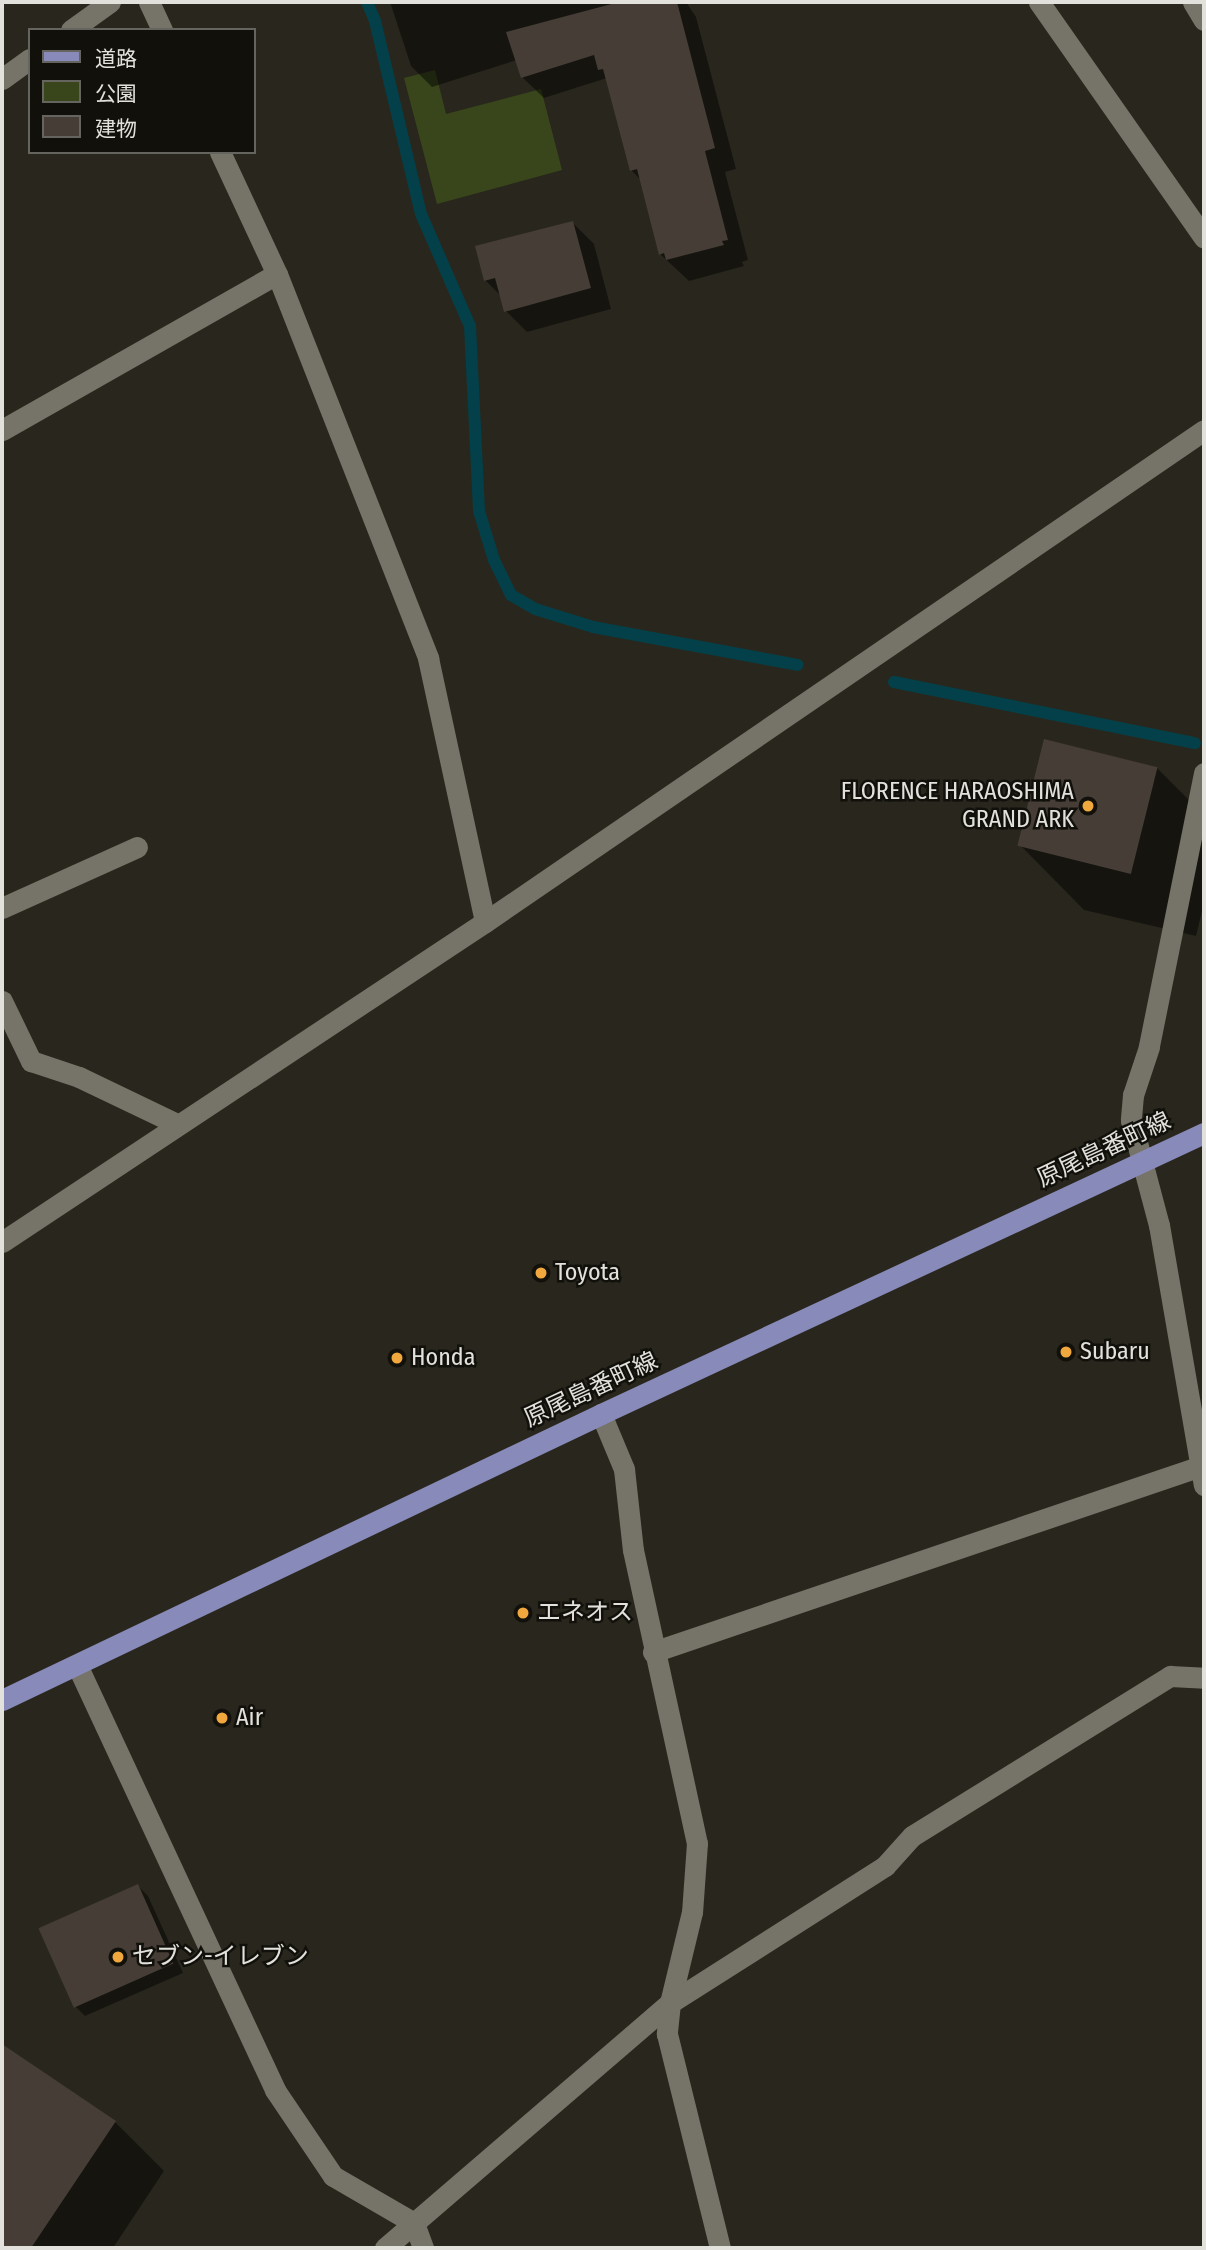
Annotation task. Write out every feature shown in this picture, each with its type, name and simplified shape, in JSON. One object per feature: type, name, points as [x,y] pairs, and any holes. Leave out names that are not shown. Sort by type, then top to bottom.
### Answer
[{"type":"main road","name":"原尾島番町線","points":[[2,1700],[601,1413],[1204,1133]]},
{"type":"street","points":[[74,28],[110,2]]},
{"type":"street","points":[[149,2],[161,28]]},
{"type":"street","points":[[1040,2],[1204,238]]},
{"type":"street","points":[[1193,2],[1204,20]]},
{"type":"street","points":[[2,79],[28,60]]},
{"type":"street","points":[[221,154],[277,274],[428,658],[485,922]]},
{"type":"street","points":[[2,430],[277,274]]},
{"type":"street","points":[[2,1242],[485,922],[1204,430]]},
{"type":"street","points":[[653,1652],[1203,1475],[1159,1225],[1131,1120],[1133,1095],[1149,1047],[1204,773]]},
{"type":"street","points":[[2,908],[137,847]]},
{"type":"street","points":[[2,1001],[31,1062],[79,1077],[177,1124]]},
{"type":"street","points":[[601,1413],[624,1469],[633,1550],[653,1652],[697,1843],[692,1912],[670,2003],[667,2034],[720,2248]]},
{"type":"street","points":[[77,1665],[275,2090],[333,2176],[414,2223],[423,2248]]},
{"type":"street","points":[[385,2248],[670,2003],[885,1866],[912,1836],[1170,1676],[1204,1678]]},
{"type":"green space","points":[[435,70],[446,114],[541,89],[562,170],[437,204],[404,78]]},
{"type":"building","points":[[619,2],[677,2],[715,148],[705,151],[728,240],[722,241],[724,245],[666,260],[664,253],[659,255],[637,169],[630,171],[603,69],[598,70],[594,55],[521,78],[506,32]]},
{"type":"building","points":[[573,221],[591,288],[504,312],[495,278],[484,281],[475,246]]},
{"type":"building","name":"FLORENCE HARAOSHIMA GRAND ARK","points":[[1044,739],[1158,767],[1131,874],[1017,846]]},
{"type":"building","points":[[138,1884],[173,1963],[74,2008],[38,1928]]},
{"type":"building","points":[[2,2044],[116,2121],[31,2248],[2,2248]]},
{"type":"waterway","points":[[367,2],[375,21],[421,214],[470,326],[479,511],[494,560],[511,595],[535,609],[593,627],[798,665]]},
{"type":"waterway","points":[[894,682],[1195,743]]},
{"type":"place","name":"FLORENCE HARAOSHIMA GRAND ARK","points":[[1088,806]]},
{"type":"place","name":"Toyota","points":[[541,1273]]},
{"type":"place","name":"Subaru","points":[[1066,1352]]},
{"type":"place","name":"Honda","points":[[397,1358]]},
{"type":"place","name":"エネオス","points":[[523,1613]]},
{"type":"place","name":"Air","points":[[222,1718]]},
{"type":"place","name":"セブン-イレブン","points":[[118,1957]]}]
